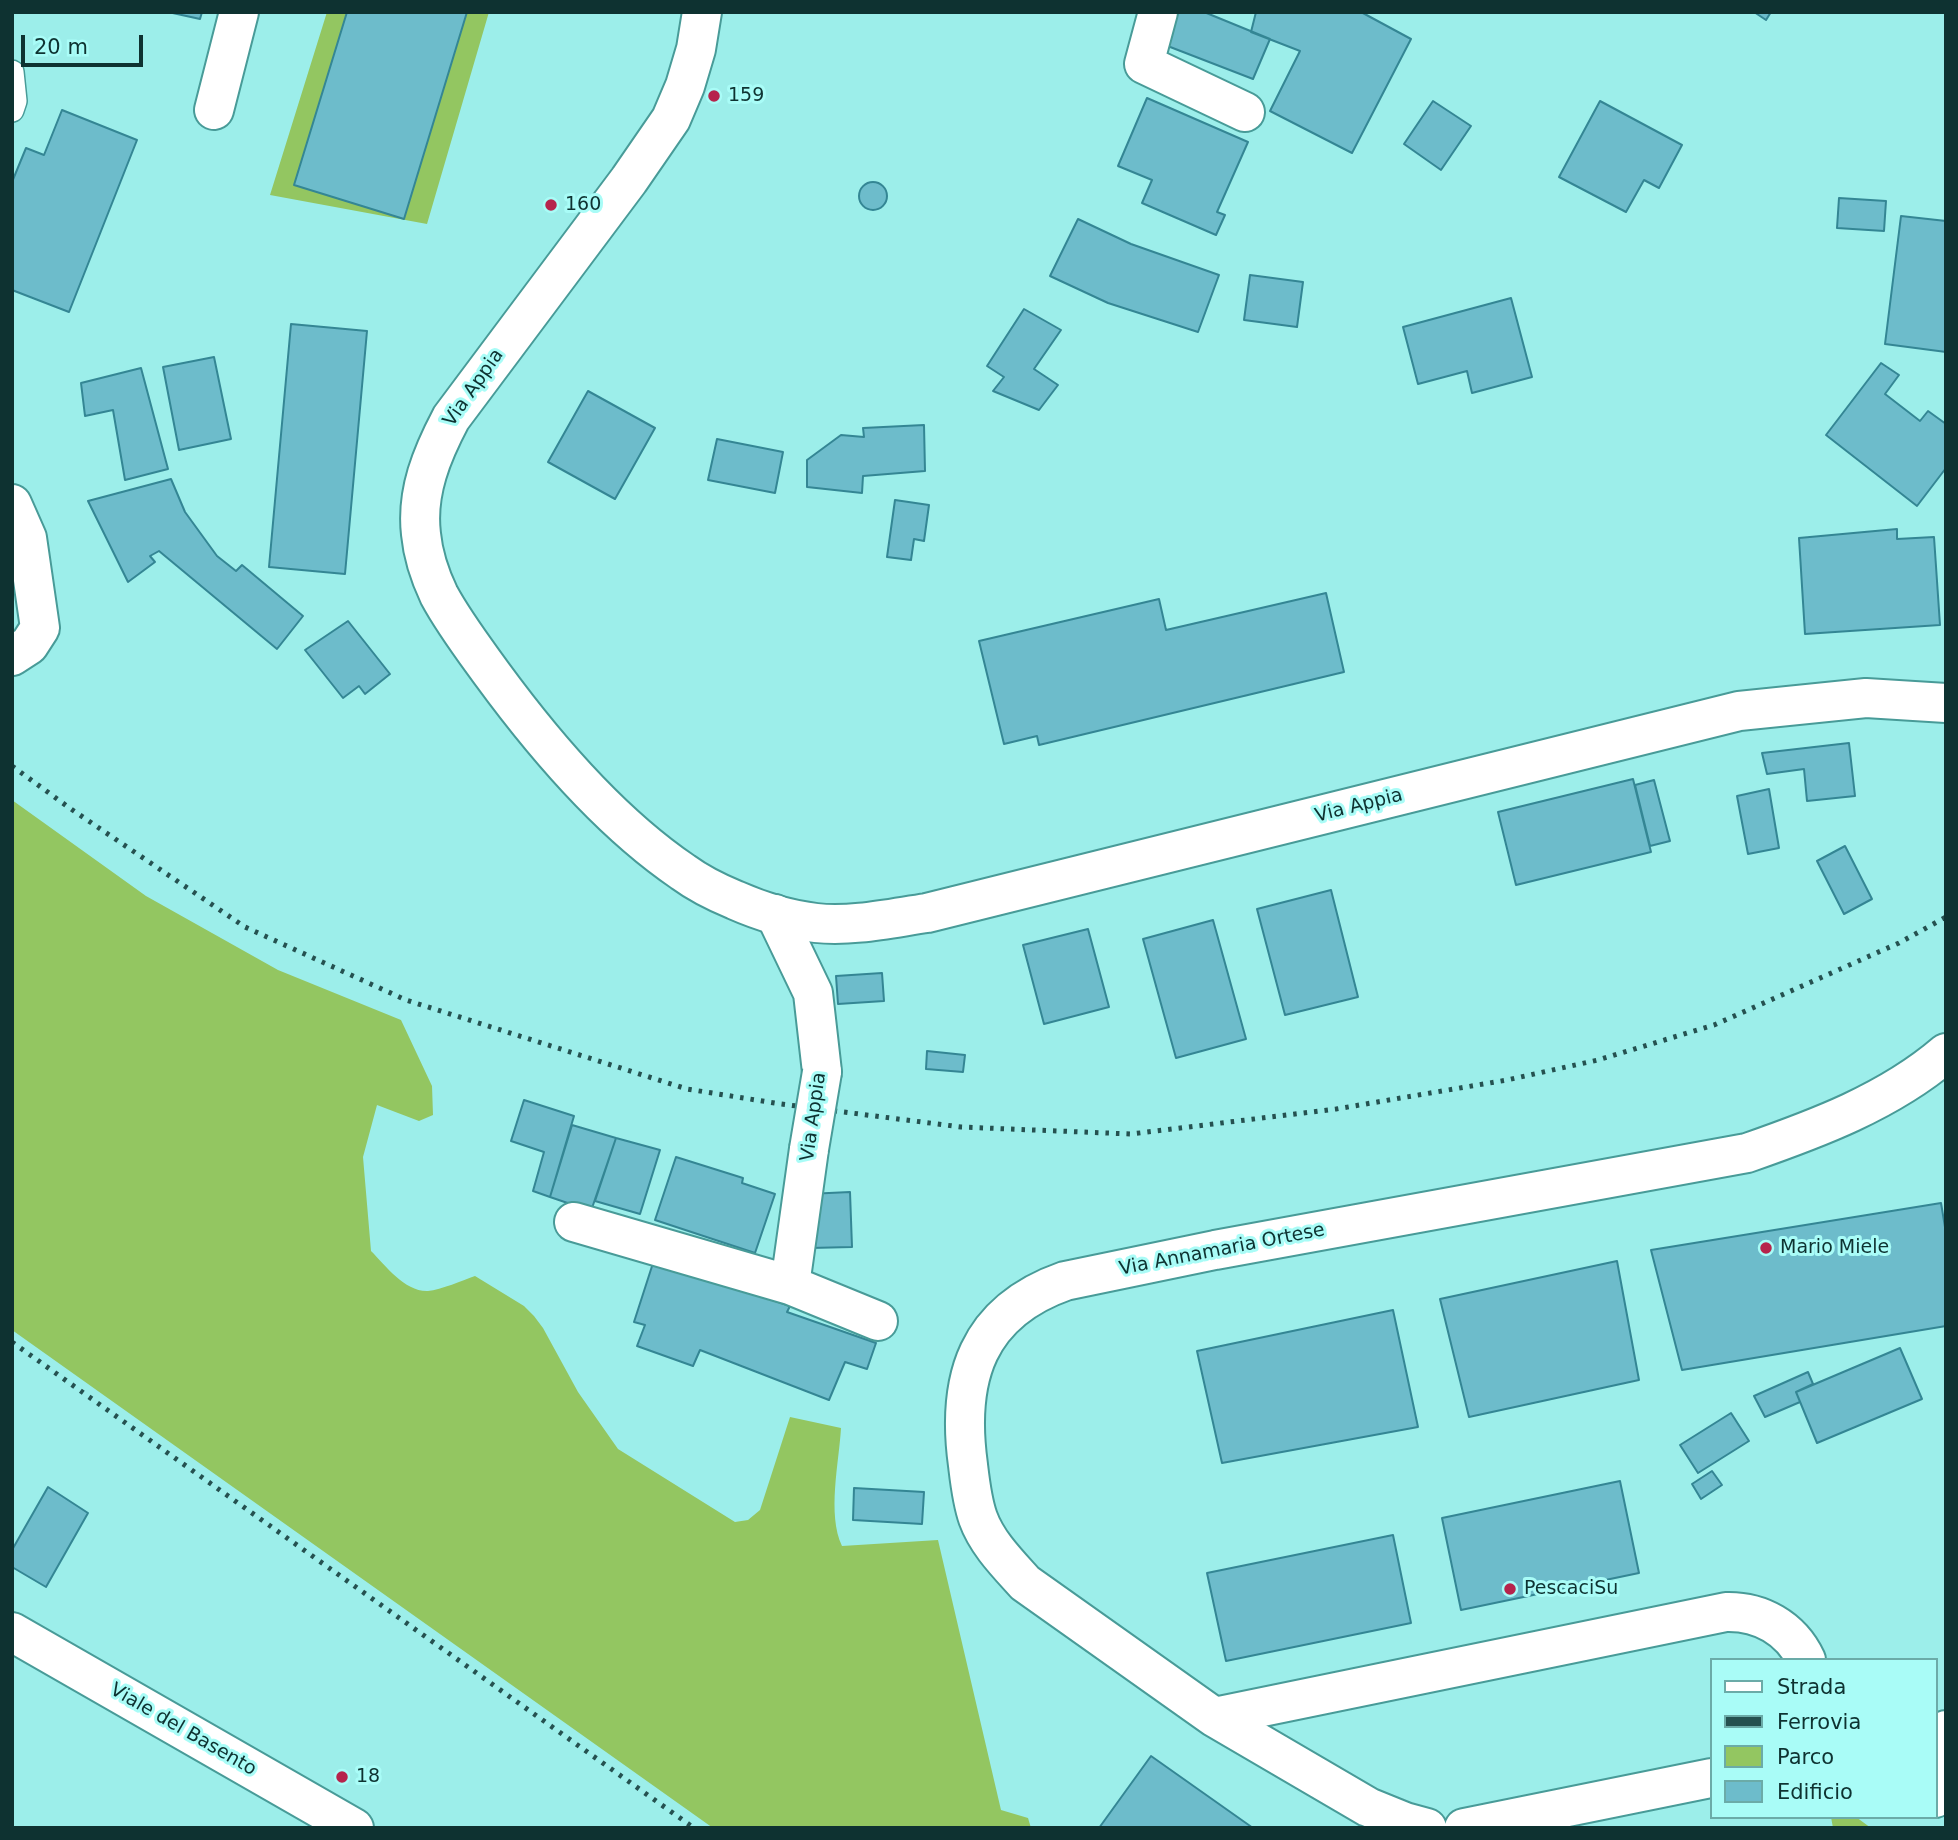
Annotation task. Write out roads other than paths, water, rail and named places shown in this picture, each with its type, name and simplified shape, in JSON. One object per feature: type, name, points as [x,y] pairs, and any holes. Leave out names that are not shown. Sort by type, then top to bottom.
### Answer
[{"type":"street","points":[[214,110],[239,12]]},
{"type":"street","name":"Via Appia","points":[[702,12],[696,48],[685,86],[671,119],[629,180],[451,418],[435,448],[421,504],[421,533],[428,567],[439,595],[513,703],[576,777],[631,830],[684,873],[734,900],[775,914],[817,923],[866,921],[927,913],[1739,711],[1866,698],[1946,703]]},
{"type":"street","points":[[1158,12],[1144,64],[1245,112]]},
{"type":"street","points":[[12,505],[27,538],[40,628],[29,645],[12,656]]},
{"type":"street","name":"Via Appia","points":[[775,914],[813,993],[822,1072],[790,1285]]},
{"type":"street","name":"Via Annamaria Ortese","points":[[1427,1828],[1368,1807],[1214,1717],[1025,1583],[1001,1556],[978,1518],[966,1452],[964,1402],[969,1377],[978,1353],[991,1332],[1024,1300],[1044,1288],[1065,1281],[1228,1248],[1746,1153],[1814,1130],[1836,1119],[1925,1071],[1946,1053]]},
{"type":"street","points":[[574,1222],[790,1285],[878,1321]]},
{"type":"street","points":[[1214,1717],[1726,1612],[1753,1614],[1778,1626],[1791,1637],[1805,1658]]},
{"type":"street","name":"Viale del Basento","points":[[12,1632],[354,1828]]},
{"type":"street","points":[[1937,1786],[1946,1730]]},
{"type":"street","points":[[1464,1828],[1710,1778]]},
{"type":"lane","points":[[12,72],[15,101],[12,110]]},
{"type":"railway","points":[[12,766],[245,927],[406,1000],[687,1089],[961,1127],[1131,1134],[1336,1109],[1507,1080],[1598,1060],[1714,1025],[1899,943],[1946,917]]},
{"type":"railway","points":[[12,1342],[694,1828]]},
{"type":"place","name":"159","points":[[714,96]]},
{"type":"place","name":"160","points":[[551,205]]},
{"type":"place","name":"Mario Miele","points":[[1766,1248]]},
{"type":"place","name":"PescaciSu","points":[[1510,1589]]},
{"type":"place","name":"18","points":[[342,1777]]}]
